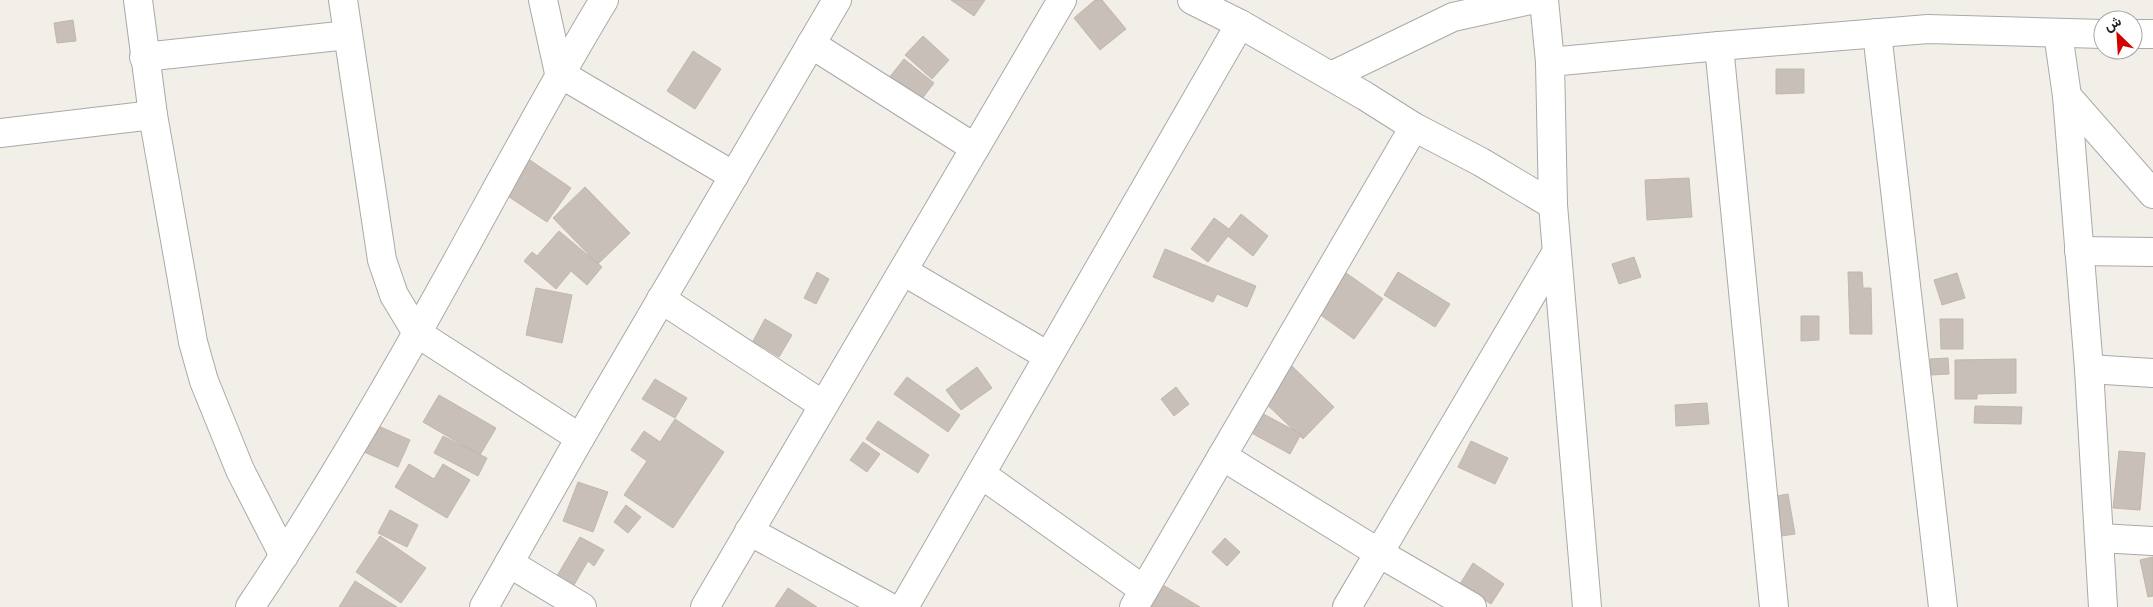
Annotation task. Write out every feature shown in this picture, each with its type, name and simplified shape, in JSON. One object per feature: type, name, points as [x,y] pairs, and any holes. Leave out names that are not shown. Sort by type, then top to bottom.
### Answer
[{"type":"street","points":[[138,0],[153,115],[193,342],[204,381],[240,470],[284,556]]},
{"type":"street","points":[[343,0],[382,260],[394,296],[417,333],[580,438]]},
{"type":"street","points":[[543,0],[559,73],[734,176]]},
{"type":"street","points":[[250,607],[284,556],[417,333],[559,73],[604,0]]},
{"type":"street","points":[[484,607],[580,438],[837,0]]},
{"type":"street","points":[[705,607],[1062,0]]},
{"type":"street","points":[[1192,0],[1240,24],[1414,127],[1553,204]]},
{"type":"street","points":[[1330,76],[1453,17],[1530,0]]},
{"type":"street","points":[[1544,0],[1550,62],[1556,253],[1587,607]]},
{"type":"street","points":[[904,607],[1240,24]]},
{"type":"street","points":[[1550,62],[1928,28],[2093,34]]},
{"type":"street","points":[[1877,33],[1943,607]]},
{"type":"street","points":[[2058,33],[2067,96],[2089,369],[2103,607]]},
{"type":"street","points":[[144,57],[348,35]]},
{"type":"street","points":[[811,44],[975,148]]},
{"type":"street","points":[[1718,46],[1774,607]]},
{"type":"street","points":[[2067,96],[2153,194]]},
{"type":"street","points":[[0,134],[153,115]]},
{"type":"street","points":[[981,474],[1139,599],[1414,127]]},
{"type":"street","points":[[2079,250],[2153,252]]},
{"type":"street","points":[[1347,607],[1556,253]]},
{"type":"street","points":[[903,271],[1048,356]]},
{"type":"street","points":[[661,299],[823,405]]},
{"type":"street","points":[[2089,369],[2153,373]]},
{"type":"street","points":[[1222,456],[1379,553],[1472,607]]},
{"type":"street","points":[[749,532],[889,607]]},
{"type":"street","points":[[2100,538],[2153,541]]},
{"type":"street","points":[[509,563],[582,607]]},
{"type":"building","points":[[951,0],[985,0],[974,16]]},
{"type":"building","points":[[1095,0],[1102,0],[1126,29],[1100,50],[1074,18]]},
{"type":"building","points":[[73,20],[76,41],[57,43],[54,23]]},
{"type":"building","points":[[923,36],[949,60],[932,79],[905,55]]},
{"type":"building","points":[[693,51],[721,69],[695,109],[667,91]]},
{"type":"building","points":[[904,59],[934,83],[918,104],[888,79]]},
{"type":"building","points":[[1776,69],[1804,69],[1804,93],[1776,94]]},
{"type":"building","points":[[527,158],[571,188],[547,222],[503,193]]},
{"type":"building","points":[[1689,178],[1692,217],[1647,220],[1645,180]]},
{"type":"building","points":[[585,187],[630,233],[598,264],[553,218]]},
{"type":"building","points":[[1241,214],[1268,236],[1253,256],[1228,236],[1208,262],[1191,249],[1214,218],[1229,229]]},
{"type":"building","points":[[559,231],[602,267],[587,285],[571,271],[556,289],[524,261],[532,252],[537,256]]},
{"type":"building","points":[[1165,249],[1256,286],[1247,307],[1217,294],[1213,302],[1153,277]]},
{"type":"building","points":[[1634,257],[1641,277],[1619,284],[1612,264]]},
{"type":"building","points":[[1332,263],[1383,299],[1354,339],[1304,303]]},
{"type":"building","points":[[817,272],[829,279],[816,304],[804,298]]},
{"type":"building","points":[[1398,272],[1450,304],[1435,327],[1384,295]]},
{"type":"building","points":[[1848,272],[1862,272],[1863,288],[1871,288],[1872,334],[1850,334]]},
{"type":"building","points":[[1957,273],[1965,298],[1942,305],[1934,280]]},
{"type":"building","points":[[536,288],[572,295],[562,343],[526,335]]},
{"type":"building","points":[[1801,316],[1819,316],[1819,340],[1801,341]]},
{"type":"building","points":[[765,319],[792,335],[779,357],[753,341]]},
{"type":"building","points":[[1940,319],[1963,319],[1963,349],[1941,349]]},
{"type":"building","points":[[1948,358],[1949,374],[1931,375],[1930,359]]},
{"type":"building","points":[[2016,359],[2016,393],[1977,394],[1977,399],[1955,399],[1955,360]]},
{"type":"building","points":[[1291,365],[1334,407],[1303,439],[1259,397]]},
{"type":"building","points":[[977,367],[992,388],[961,410],[946,390]]},
{"type":"building","points":[[907,377],[960,415],[948,432],[894,394]]},
{"type":"building","points":[[655,379],[687,398],[675,418],[642,399]]},
{"type":"building","points":[[1176,387],[1189,404],[1174,416],[1161,399]]},
{"type":"building","points":[[439,395],[496,428],[480,455],[423,422]]},
{"type":"building","points":[[1707,403],[1709,424],[1676,426],[1675,405]]},
{"type":"building","points":[[1975,406],[2022,407],[2021,424],[1974,423]]},
{"type":"building","points":[[1256,410],[1301,434],[1290,454],[1246,430]]},
{"type":"building","points":[[675,419],[724,452],[673,528],[624,495],[647,461],[631,450],[644,431],[660,442]]},
{"type":"building","points":[[878,421],[929,455],[918,473],[866,439]]},
{"type":"building","points":[[376,425],[410,440],[398,467],[364,452]]},
{"type":"building","points":[[443,436],[487,458],[478,476],[434,453]]},
{"type":"building","points":[[1471,441],[1508,458],[1495,484],[1458,467]]},
{"type":"building","points":[[863,442],[880,454],[867,472],[850,460]]},
{"type":"building","points":[[2119,451],[2145,453],[2140,510],[2113,508]]},
{"type":"building","points":[[409,464],[434,479],[443,464],[470,480],[447,518],[395,487]]},
{"type":"building","points":[[578,482],[608,492],[593,532],[563,521]]},
{"type":"building","points":[[1788,494],[1795,534],[1755,540],[1749,501]]},
{"type":"building","points":[[626,505],[641,517],[628,533],[614,522]]},
{"type":"building","points":[[390,510],[418,525],[407,547],[378,533]]},
{"type":"building","points":[[380,536],[426,568],[401,603],[356,572]]},
{"type":"building","points":[[580,537],[604,550],[594,566],[588,561],[571,590],[554,581]]},
{"type":"building","points":[[1225,538],[1240,552],[1227,566],[1212,552]]},
{"type":"building","points":[[2153,557],[2153,596],[2148,597],[2140,560]]},
{"type":"building","points":[[1473,563],[1504,584],[1491,604],[1460,584]]},
{"type":"building","points":[[355,581],[397,607],[339,607]]},
{"type":"building","points":[[1163,585],[1200,607],[1150,607]]},
{"type":"building","points":[[788,588],[817,607],[775,607]]}]
